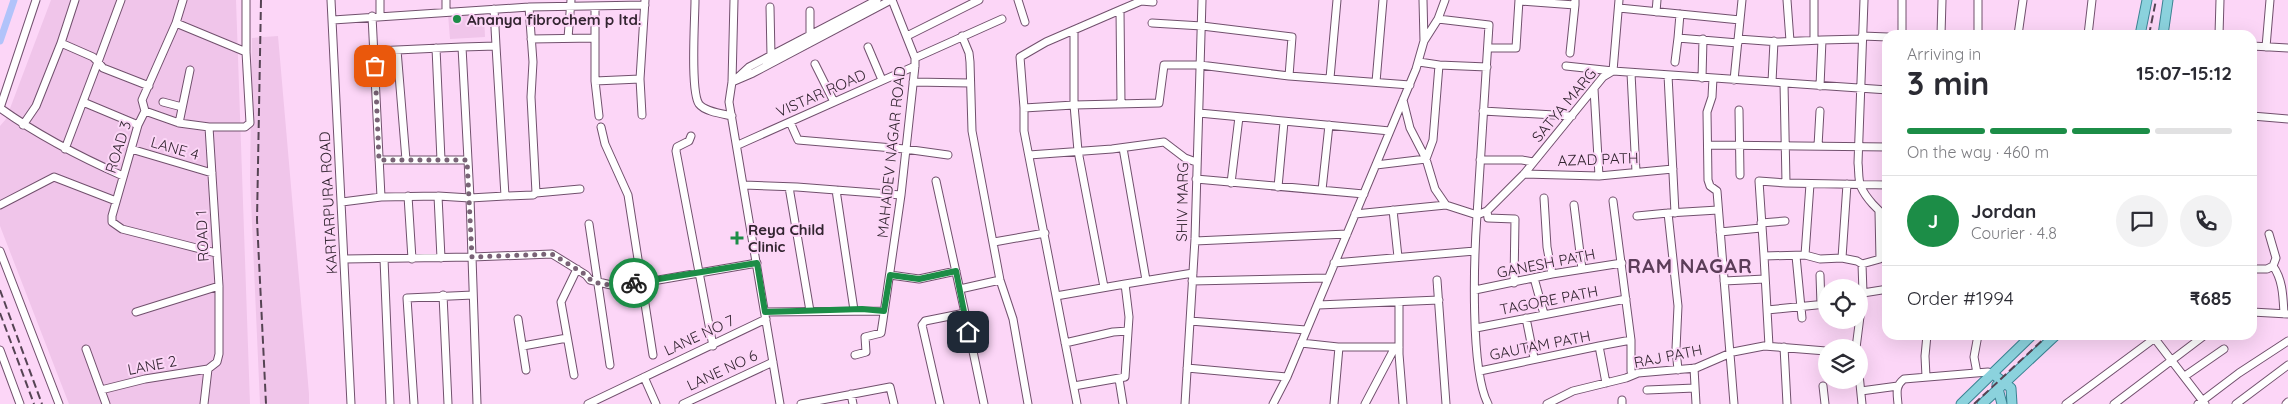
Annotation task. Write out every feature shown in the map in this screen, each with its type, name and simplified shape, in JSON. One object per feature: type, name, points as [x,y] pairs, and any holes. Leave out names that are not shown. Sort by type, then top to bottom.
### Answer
[{"type":"main road","points":[[2141,30],[2147,0]]},
{"type":"main road","points":[[2164,30],[2168,0]]},
{"type":"main road","points":[[1961,404],[2027,340]]},
{"type":"main road","points":[[1982,404],[2051,340]]},
{"type":"main road","points":[[1993,374],[2002,387],[2002,404]]},
{"type":"main road","points":[[2002,387],[2010,388],[2012,404]]},
{"type":"street","points":[[36,0],[0,108],[23,125],[65,149],[123,176]]},
{"type":"street","points":[[23,125],[36,106],[76,0]]},
{"type":"street","points":[[65,149],[121,0]]},
{"type":"street","name":"ROAD 3","points":[[183,0],[176,23],[142,100],[145,111],[138,125],[116,201],[112,222],[115,226],[216,252]]},
{"type":"street","points":[[145,111],[179,123],[209,127],[245,127],[250,123],[246,52],[246,0]]},
{"type":"street","name":"KARTARPURA ROAD","points":[[331,0],[352,404]]},
{"type":"street","points":[[380,0],[380,16]]},
{"type":"street","points":[[446,0],[446,12]]},
{"type":"street","points":[[695,0],[695,87],[699,104],[732,116]]},
{"type":"street","points":[[734,0],[732,82],[729,102],[738,145],[780,404]]},
{"type":"street","points":[[732,82],[749,67],[877,0]]},
{"type":"street","points":[[732,82],[753,74],[892,0]]},
{"type":"street","name":"MAHADEV NAGAR ROAD","points":[[855,355],[866,352],[865,337],[881,333],[901,195],[913,82],[915,62],[907,36],[892,0]]},
{"type":"street","points":[[907,36],[979,0]]},
{"type":"street","points":[[1018,0],[1025,22]]},
{"type":"street","name":"SHIV MARG","points":[[1185,404],[1195,241],[1202,0]]},
{"type":"street","points":[[1330,78],[1337,0]]},
{"type":"street","points":[[1376,82],[1383,0]]},
{"type":"street","points":[[1273,404],[1287,377],[1318,305],[1419,62],[1424,41],[1423,0]]},
{"type":"street","points":[[1424,41],[1438,20],[1445,0]]},
{"type":"street","points":[[1566,66],[1613,71],[1620,0]]},
{"type":"street","points":[[1656,12],[1657,0]]},
{"type":"street","points":[[1734,80],[1742,0]]},
{"type":"street","points":[[1788,0],[1790,41]]},
{"type":"street","points":[[1814,0],[1820,86]]},
{"type":"street","points":[[1864,0],[1859,147],[1860,184],[1882,214]]},
{"type":"street","points":[[1902,0],[1902,30]]},
{"type":"street","points":[[1941,30],[1942,0]]},
{"type":"street","points":[[1978,0],[1978,30]]},
{"type":"street","points":[[2019,30],[2023,0]]},
{"type":"street","points":[[2089,30],[2092,0]]},
{"type":"street","points":[[2219,30],[2220,0]]},
{"type":"street","points":[[2266,47],[2270,0]]},
{"type":"street","points":[[1077,404],[1024,131],[1020,57],[1046,42],[1141,1],[1153,2]]},
{"type":"street","points":[[1489,48],[1516,48],[1519,1],[1575,2],[1570,53]]},
{"type":"street","points":[[333,20],[570,3],[594,6],[645,2],[640,79],[642,114]]},
{"type":"street","points":[[568,38],[570,3]]},
{"type":"street","points":[[594,6],[595,81],[599,116]]},
{"type":"street","points":[[529,7],[533,62],[531,106],[536,193]]},
{"type":"street","points":[[770,7],[770,56]]},
{"type":"street","points":[[1619,8],[1740,20]]},
{"type":"street","points":[[494,9],[505,196]]},
{"type":"street","points":[[810,10],[810,35]]},
{"type":"street","points":[[1120,10],[1121,104]]},
{"type":"street","points":[[1675,62],[1680,14]]},
{"type":"street","points":[[372,16],[381,197]]},
{"type":"street","name":"VISTAR ROAD","points":[[738,145],[882,80],[962,36],[1002,19]]},
{"type":"street","points":[[1438,20],[1489,25],[1475,250],[1476,328],[1480,371],[1484,396],[1488,404]]},
{"type":"street","points":[[176,23],[246,52]]},
{"type":"street","points":[[1152,23],[1202,26],[1292,38],[1290,76]]},
{"type":"street","points":[[1074,30],[1074,104],[1078,151],[1104,287]]},
{"type":"street","points":[[962,36],[969,53],[972,131],[1000,280],[1013,319],[1028,404]]},
{"type":"street","points":[[1678,38],[1790,41],[1882,37]]},
{"type":"street","points":[[531,39],[595,38]]},
{"type":"street","points":[[1702,78],[1703,40]]},
{"type":"street","points":[[1772,82],[1774,41]]},
{"type":"street","points":[[61,43],[93,56],[102,68],[149,86]]},
{"type":"street","points":[[374,51],[496,46]]},
{"type":"street","points":[[2257,46],[2288,48]]},
{"type":"street","points":[[462,47],[470,198],[476,404]]},
{"type":"street","points":[[868,47],[882,80]]},
{"type":"street","points":[[436,48],[441,160]]},
{"type":"street","points":[[396,50],[406,160]]},
{"type":"street","points":[[1419,62],[1439,66],[1487,67]]},
{"type":"street","points":[[815,64],[834,102]]},
{"type":"street","points":[[1024,108],[1074,104],[1160,103],[1164,65],[1200,66],[1290,76],[1410,85]]},
{"type":"street","points":[[1426,159],[1433,140],[1439,66]]},
{"type":"street","points":[[179,123],[190,70]]},
{"type":"street","name":"SATYA MARG","points":[[1476,215],[1487,211],[1524,174],[1602,77],[1613,71],[1882,90]]},
{"type":"street","points":[[1630,73],[1636,172]]},
{"type":"street","points":[[1668,75],[1673,169],[1671,213],[1678,306],[1676,348],[1678,370]]},
{"type":"street","points":[[1713,78],[1712,97],[1708,112],[1708,180],[1710,186],[1717,192],[1734,404]]},
{"type":"street","points":[[595,81],[640,79]]},
{"type":"street","points":[[913,82],[970,83]]},
{"type":"street","points":[[1784,83],[1786,183]]},
{"type":"street","points":[[1594,89],[1599,176]]},
{"type":"street","points":[[1403,100],[1410,128],[1426,159],[1435,189],[1446,205]]},
{"type":"street","points":[[83,102],[138,125]]},
{"type":"street","points":[[163,102],[182,107]]},
{"type":"street","points":[[1739,110],[1740,175]]},
{"type":"street","points":[[1483,111],[1572,116]]},
{"type":"street","points":[[1818,146],[1820,111]]},
{"type":"street","points":[[1199,113],[1390,131]]},
{"type":"street","points":[[2257,116],[2288,119]]},
{"type":"street","points":[[1231,183],[1239,117]]},
{"type":"street","points":[[790,122],[798,140],[948,156]]},
{"type":"street","points":[[1278,187],[1284,122]]},
{"type":"street","points":[[1322,190],[1329,125]]},
{"type":"street","name":"ROAD 1","points":[[204,404],[208,369],[217,362],[219,354],[219,286],[209,127]]},
{"type":"street","points":[[600,127],[605,144],[628,195],[653,355]]},
{"type":"street","points":[[691,136],[689,141],[677,147],[676,151],[713,346]]},
{"type":"street","points":[[1029,154],[1123,148],[1164,142],[1185,158],[1196,162]]},
{"type":"street","points":[[1708,145],[1882,147]]},
{"type":"street","points":[[1123,148],[1146,280]]},
{"type":"street","name":"LANE 4","points":[[131,150],[212,173]]},
{"type":"street","points":[[1376,166],[1426,159]]},
{"type":"street","points":[[379,160],[467,160]]},
{"type":"street","points":[[1480,160],[1533,162]]},
{"type":"street","name":"AZAD PATH","points":[[1524,174],[1599,176],[1673,169]]},
{"type":"street","points":[[0,205],[54,177],[116,201]]},
{"type":"street","points":[[1196,179],[1364,194]]},
{"type":"street","points":[[936,181],[984,404]]},
{"type":"street","points":[[1769,346],[1759,181],[1882,185]]},
{"type":"street","points":[[1804,255],[1810,184]]},
{"type":"street","points":[[1842,258],[1847,184]]},
{"type":"street","points":[[744,185],[901,195]]},
{"type":"street","points":[[789,187],[810,312]]},
{"type":"street","points":[[342,202],[408,196],[470,198],[533,195],[536,193],[580,189]]},
{"type":"street","points":[[836,190],[854,310]]},
{"type":"street","points":[[408,196],[412,259]]},
{"type":"street","points":[[438,196],[441,258]]},
{"type":"street","points":[[1544,198],[1547,247],[1552,274]]},
{"type":"street","points":[[1613,201],[1631,340],[1631,370]]},
{"type":"street","points":[[1574,204],[1582,269]]},
{"type":"street","points":[[1355,214],[1446,205],[1476,215]]},
{"type":"street","points":[[1393,210],[1398,257]]},
{"type":"street","points":[[1637,216],[1718,210]]},
{"type":"street","points":[[1487,211],[1488,218],[1515,219],[1514,283]]},
{"type":"street","points":[[1764,256],[1804,255],[1820,259],[1842,258],[1862,264],[1880,260],[1879,212]]},
{"type":"street","points":[[1720,232],[1785,221]]},
{"type":"street","points":[[589,224],[610,365]]},
{"type":"street","points":[[994,242],[1045,233]]},
{"type":"street","points":[[1195,241],[1347,234]]},
{"type":"street","points":[[2257,312],[2286,314],[2282,288],[2274,266],[2276,258],[2269,234]]},
{"type":"street","points":[[1334,263],[1475,250]]},
{"type":"street","points":[[0,251],[59,404]]},
{"type":"street","points":[[345,259],[412,259],[552,254],[590,280],[611,285],[641,283],[757,263]]},
{"type":"street","points":[[1796,256],[1802,318]]},
{"type":"street","points":[[384,259],[390,404]]},
{"type":"street","name":"GANESH PATH","points":[[1475,290],[1552,274],[1622,263]]},
{"type":"street","points":[[1862,264],[1863,279]]},
{"type":"street","points":[[2257,269],[2267,269],[2274,266]]},
{"type":"street","points":[[574,375],[561,302],[577,270]]},
{"type":"street","points":[[890,275],[919,279],[956,271]]},
{"type":"street","points":[[1056,296],[1193,273]]},
{"type":"street","points":[[1820,275],[1821,279]]},
{"type":"street","points":[[1192,281],[1328,278]]},
{"type":"street","points":[[1534,278],[1544,314]]},
{"type":"street","points":[[1724,281],[1765,279]]},
{"type":"street","points":[[960,289],[1000,280]]},
{"type":"street","points":[[1438,280],[1446,404]]},
{"type":"street","points":[[1074,386],[1125,377],[1128,302],[1125,284]]},
{"type":"street","points":[[136,312],[219,286]]},
{"type":"street","points":[[1868,292],[1882,290]]},
{"type":"street","points":[[443,295],[448,404]]},
{"type":"street","points":[[414,404],[407,298],[473,295]]},
{"type":"street","name":"TAGORE PATH","points":[[1476,328],[1626,299]]},
{"type":"street","points":[[1318,305],[1439,300]]},
{"type":"street","points":[[1399,303],[1399,347],[1403,404]]},
{"type":"street","points":[[1766,310],[1818,305]]},
{"type":"street","points":[[765,316],[854,310],[884,311]]},
{"type":"street","points":[[940,404],[922,325],[925,322],[964,313]]},
{"type":"street","name":"LANE NO 7","points":[[588,404],[656,370],[713,346],[765,316]]},
{"type":"street","points":[[1526,318],[1534,358]]},
{"type":"street","points":[[518,319],[526,370]]},
{"type":"street","points":[[1190,321],[1306,330]]},
{"type":"street","points":[[1065,343],[1113,332],[1128,331]]},
{"type":"street","points":[[522,346],[567,338]]},
{"type":"street","points":[[1599,346],[1631,340]]},
{"type":"street","points":[[1926,376],[1927,340]]},
{"type":"street","points":[[1977,340],[1974,357],[1977,373]]},
{"type":"street","points":[[2066,404],[2149,340]]},
{"type":"street","points":[[2156,340],[2173,360],[2202,403],[2240,373],[2288,341]]},
{"type":"street","points":[[2114,404],[2199,340]]},
{"type":"street","points":[[1301,343],[1339,347],[1399,347]]},
{"type":"street","name":"GAUTAM PATH","points":[[1480,371],[1534,358],[1599,346],[1606,383]]},
{"type":"street","name":"RAJ PATH","points":[[1547,404],[1573,391],[1638,373],[1694,368],[1730,353],[1769,346],[1818,349]]},
{"type":"street","points":[[1334,404],[1339,347]]},
{"type":"street","points":[[1365,404],[1393,351],[1399,347]]},
{"type":"street","points":[[1784,347],[1786,404]]},
{"type":"street","points":[[86,349],[106,404]]},
{"type":"street","points":[[2184,376],[2224,349]]},
{"type":"street","points":[[0,350],[20,404]]},
{"type":"street","name":"LANE NO 6","points":[[683,404],[773,362]]},
{"type":"street","points":[[2236,404],[2288,365]]},
{"type":"street","points":[[1187,368],[1287,377]]},
{"type":"street","points":[[1694,368],[1696,404]]},
{"type":"street","name":"LANE 2","points":[[101,390],[145,378],[208,369]]},
{"type":"street","points":[[1898,404],[1898,386],[1904,379],[1988,372],[1993,374]]},
{"type":"street","points":[[644,377],[656,404]]},
{"type":"street","points":[[1119,379],[1123,404]]},
{"type":"street","points":[[1862,404],[1862,391],[1898,386]]},
{"type":"street","points":[[801,404],[890,387],[894,404]]},
{"type":"street","points":[[1647,390],[1696,388]]},
{"type":"street","points":[[1823,389],[1825,404]]},
{"type":"street","points":[[851,394],[853,404]]},
{"type":"shaded area","points":[[51,0],[236,0],[250,404],[69,404],[0,226],[0,126],[6,119]]},
{"type":"shaded area","points":[[484,12],[485,37],[450,39],[448,14]]},
{"type":"shaded area","points":[[278,36],[309,404],[260,404],[250,178],[252,38]]},
{"type":"waterway","points":[[0,41],[14,0]]},
{"type":"railway","points":[[261,0],[257,220],[266,404]]},
{"type":"railway","points":[[2150,30],[2156,0]]},
{"type":"railway","points":[[0,290],[42,404]]},
{"type":"railway","points":[[0,313],[34,404]]},
{"type":"railway","points":[[1974,404],[2043,340]]},
{"type":"way so far","points":[[375,66],[379,160],[467,160],[472,257],[552,254],[597,283],[611,285],[634,283]]},
{"type":"place","name":"Ananya fibrochem p ltd.","points":[[457,19]]},
{"type":"place","name":"Reya Child Clinic","points":[[737,238]]},
{"type":"district","name":"RAM NAGAR","points":[[1690,265]]},
{"type":"route","points":[[634,283],[699,274],[757,263],[765,312],[862,309],[884,311],[890,275],[919,279],[956,271],[968,332]]}]
